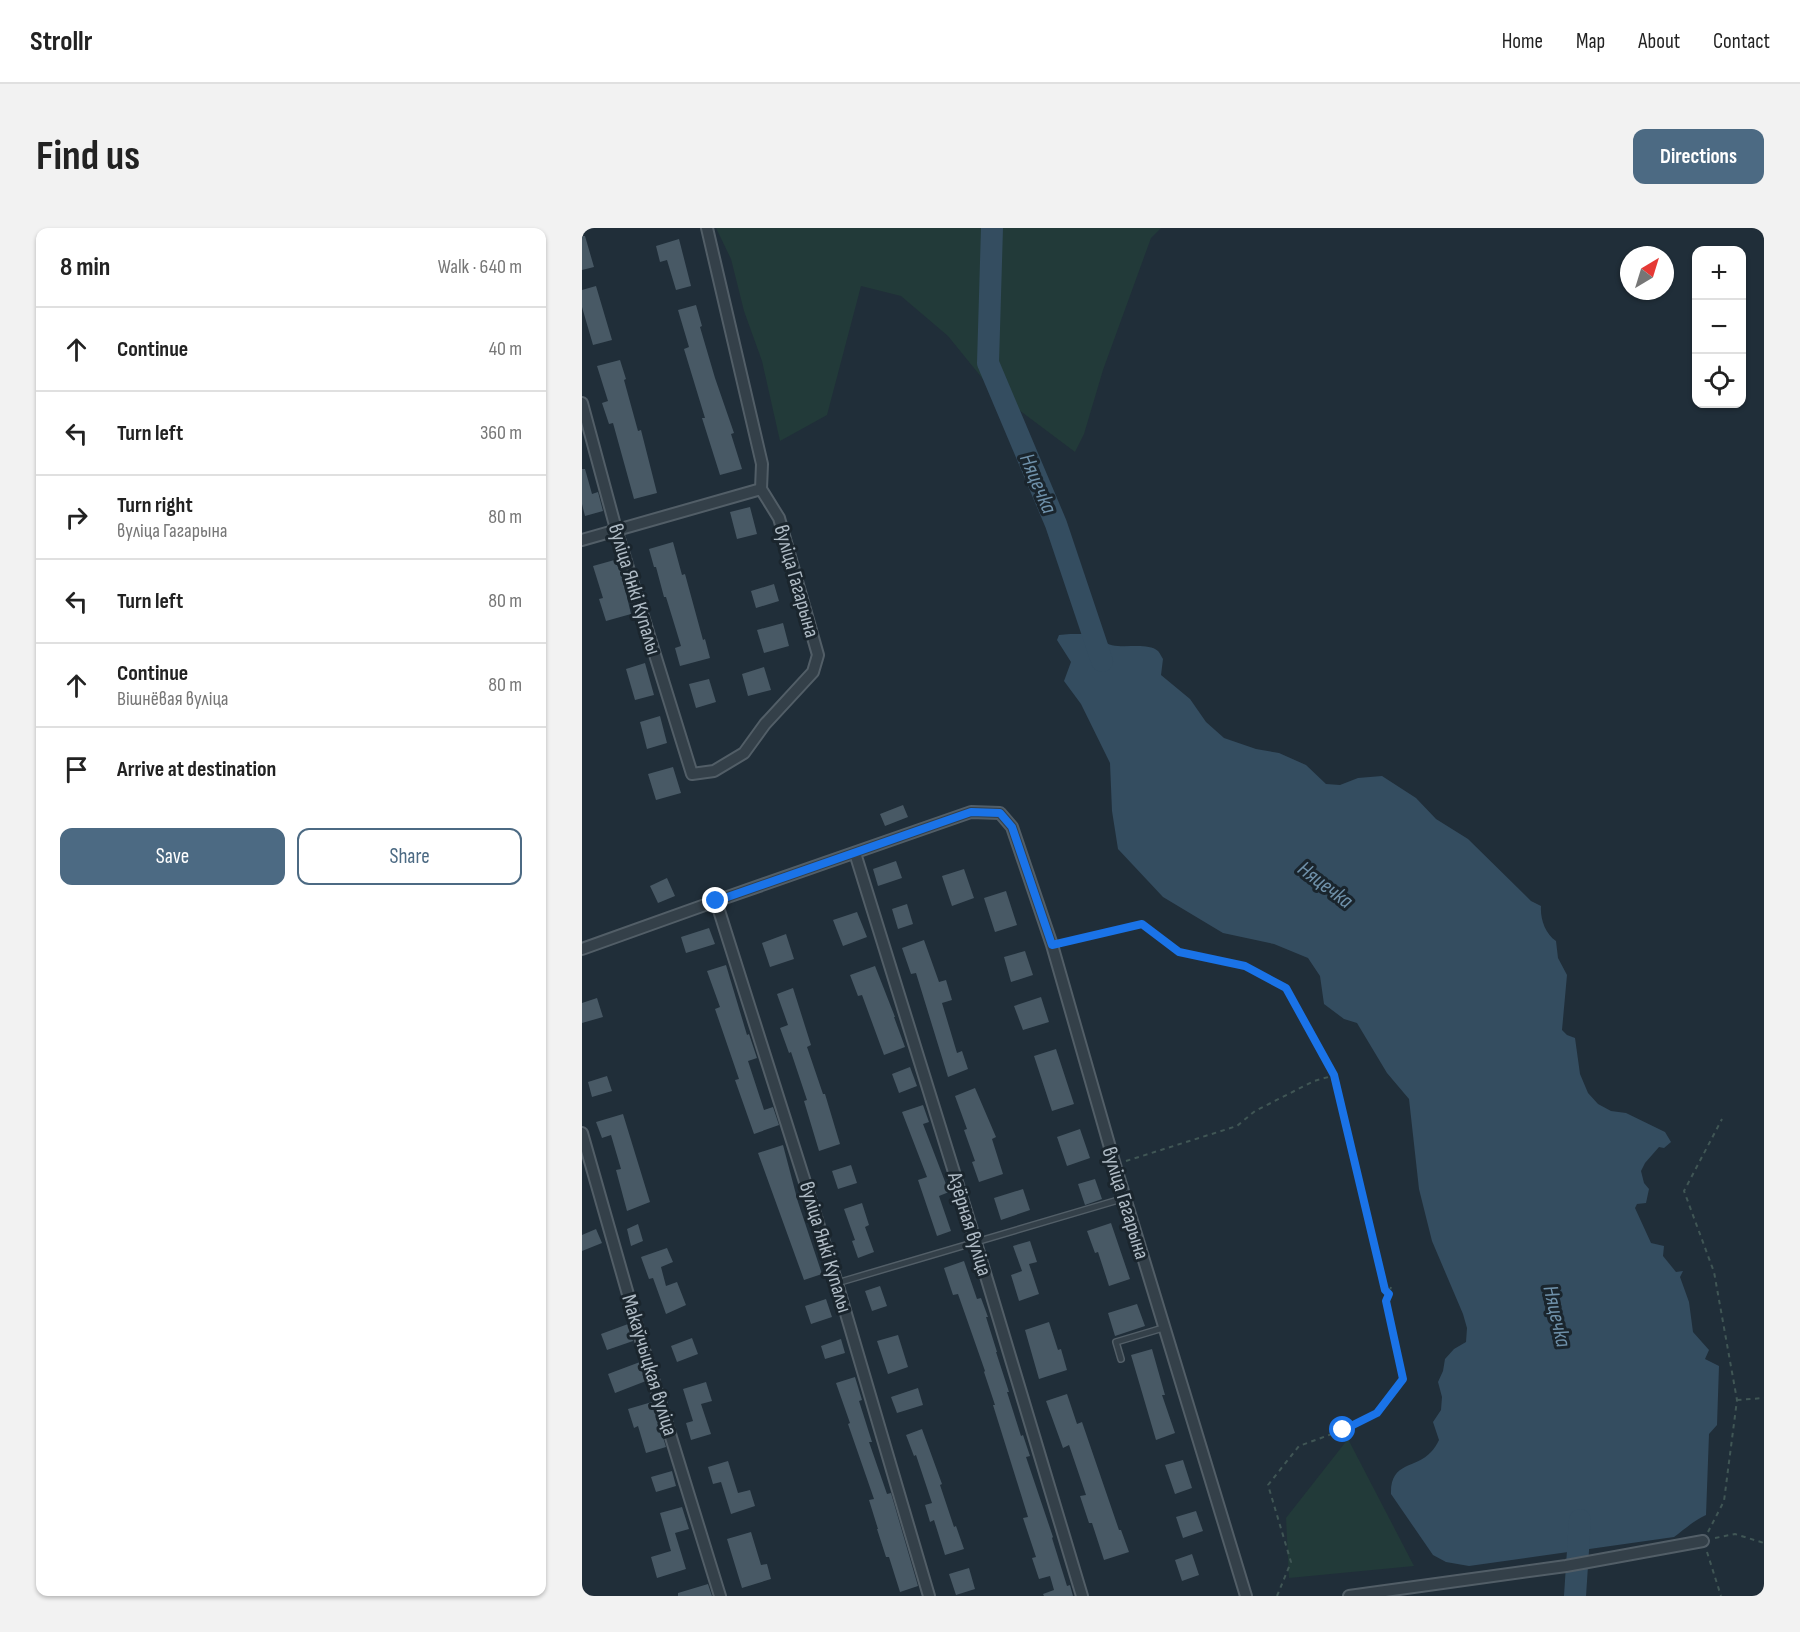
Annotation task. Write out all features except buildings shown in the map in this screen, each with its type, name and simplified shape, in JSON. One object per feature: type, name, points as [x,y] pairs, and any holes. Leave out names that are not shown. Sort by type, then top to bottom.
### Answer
[{"type":"street","points":[[582,540],[761,489],[762,464],[707,228]]},
{"type":"street","name":"вуліца Янкі Купалы","points":[[582,403],[616,529],[692,774]]},
{"type":"street","name":"вуліца Гагарына","points":[[692,774],[714,771],[744,753],[765,724],[813,672],[818,656],[779,518],[761,489]]},
{"type":"street","name":"вуліца Гагарына","points":[[855,853],[971,812],[1000,813],[1012,827],[1052,945],[1114,1165],[1246,1596]]},
{"type":"street","points":[[582,949],[855,853]]},
{"type":"street","name":"Азёрная вуліца","points":[[855,853],[1082,1596]]},
{"type":"street","name":"вуліца Янкі Купалы","points":[[716,901],[837,1283],[928,1596]]},
{"type":"street","name":"Макаўчыцкая вуліца","points":[[582,1133],[641,1340],[720,1596]]},
{"type":"street","points":[[1349,1596],[1566,1566],[1703,1540]]},
{"type":"lane","points":[[837,1283],[1125,1198]]},
{"type":"lane","points":[[1121,1359],[1116,1342],[1163,1328]]},
{"type":"path","points":[[1052,945],[1142,924],[1179,952],[1245,966],[1286,988],[1334,1075],[1385,1290],[1389,1294]]},
{"type":"path","points":[[1114,1165],[1236,1126],[1255,1111],[1314,1081],[1334,1075]]},
{"type":"path","points":[[1721,1596],[1703,1540],[1724,1502],[1737,1400],[1714,1272],[1684,1191],[1722,1119]]},
{"type":"path","points":[[1277,1596],[1291,1562],[1268,1485],[1299,1446],[1343,1430],[1377,1413],[1403,1379],[1386,1301],[1392,1287]]},
{"type":"path","points":[[1737,1400],[1764,1398]]},
{"type":"path","points":[[1703,1540],[1735,1534],[1764,1543]]},
{"type":"green space","points":[[716,228],[1161,228],[1151,238],[1103,370],[1084,434],[1075,452],[991,389],[948,336],[901,296],[861,286],[827,415],[780,441],[762,361],[744,311],[731,259]]},
{"type":"green space","points":[[1348,1439],[1414,1566],[1289,1578],[1286,1518]]},
{"type":"water","points":[[1098,627],[1101,637],[1108,644],[1145,646],[1158,651],[1163,659],[1161,675],[1190,699],[1206,722],[1224,738],[1256,749],[1279,753],[1306,765],[1326,784],[1340,785],[1358,778],[1382,776],[1416,798],[1436,819],[1468,839],[1531,901],[1541,906],[1544,925],[1556,941],[1558,958],[1567,975],[1562,1030],[1575,1038],[1580,1074],[1588,1093],[1598,1104],[1611,1111],[1626,1113],[1665,1132],[1671,1142],[1664,1148],[1659,1147],[1645,1163],[1641,1171],[1644,1183],[1649,1189],[1646,1203],[1637,1204],[1635,1208],[1651,1243],[1664,1246],[1663,1256],[1676,1272],[1683,1271],[1680,1277],[1689,1302],[1693,1332],[1709,1350],[1705,1359],[1719,1366],[1717,1425],[1709,1434],[1706,1515],[1674,1537],[1469,1566],[1446,1562],[1433,1555],[1391,1494],[1392,1483],[1399,1471],[1425,1457],[1439,1440],[1433,1422],[1441,1410],[1442,1397],[1438,1382],[1445,1359],[1454,1349],[1466,1342],[1467,1328],[1432,1241],[1419,1189],[1409,1099],[1387,1073],[1357,1023],[1344,1019],[1324,1004],[1320,976],[1308,958],[1274,944],[1223,933],[1163,897],[1118,849],[1112,811],[1110,763],[1081,704],[1064,681],[1071,662],[1057,640],[1059,635],[1090,634]]},
{"type":"waterway","name":"Няцечка","points":[[992,228],[988,363],[1056,524],[1102,661]]},
{"type":"waterway","name":"Няцечка","points":[[1575,1596],[1580,1520]]},
{"type":"route","points":[[716,901],[971,812],[1000,813],[1012,827],[1052,945],[1142,924],[1179,952],[1245,966],[1286,988],[1334,1075],[1385,1290],[1389,1294],[1386,1301],[1403,1379],[1377,1413],[1343,1430]]}]
